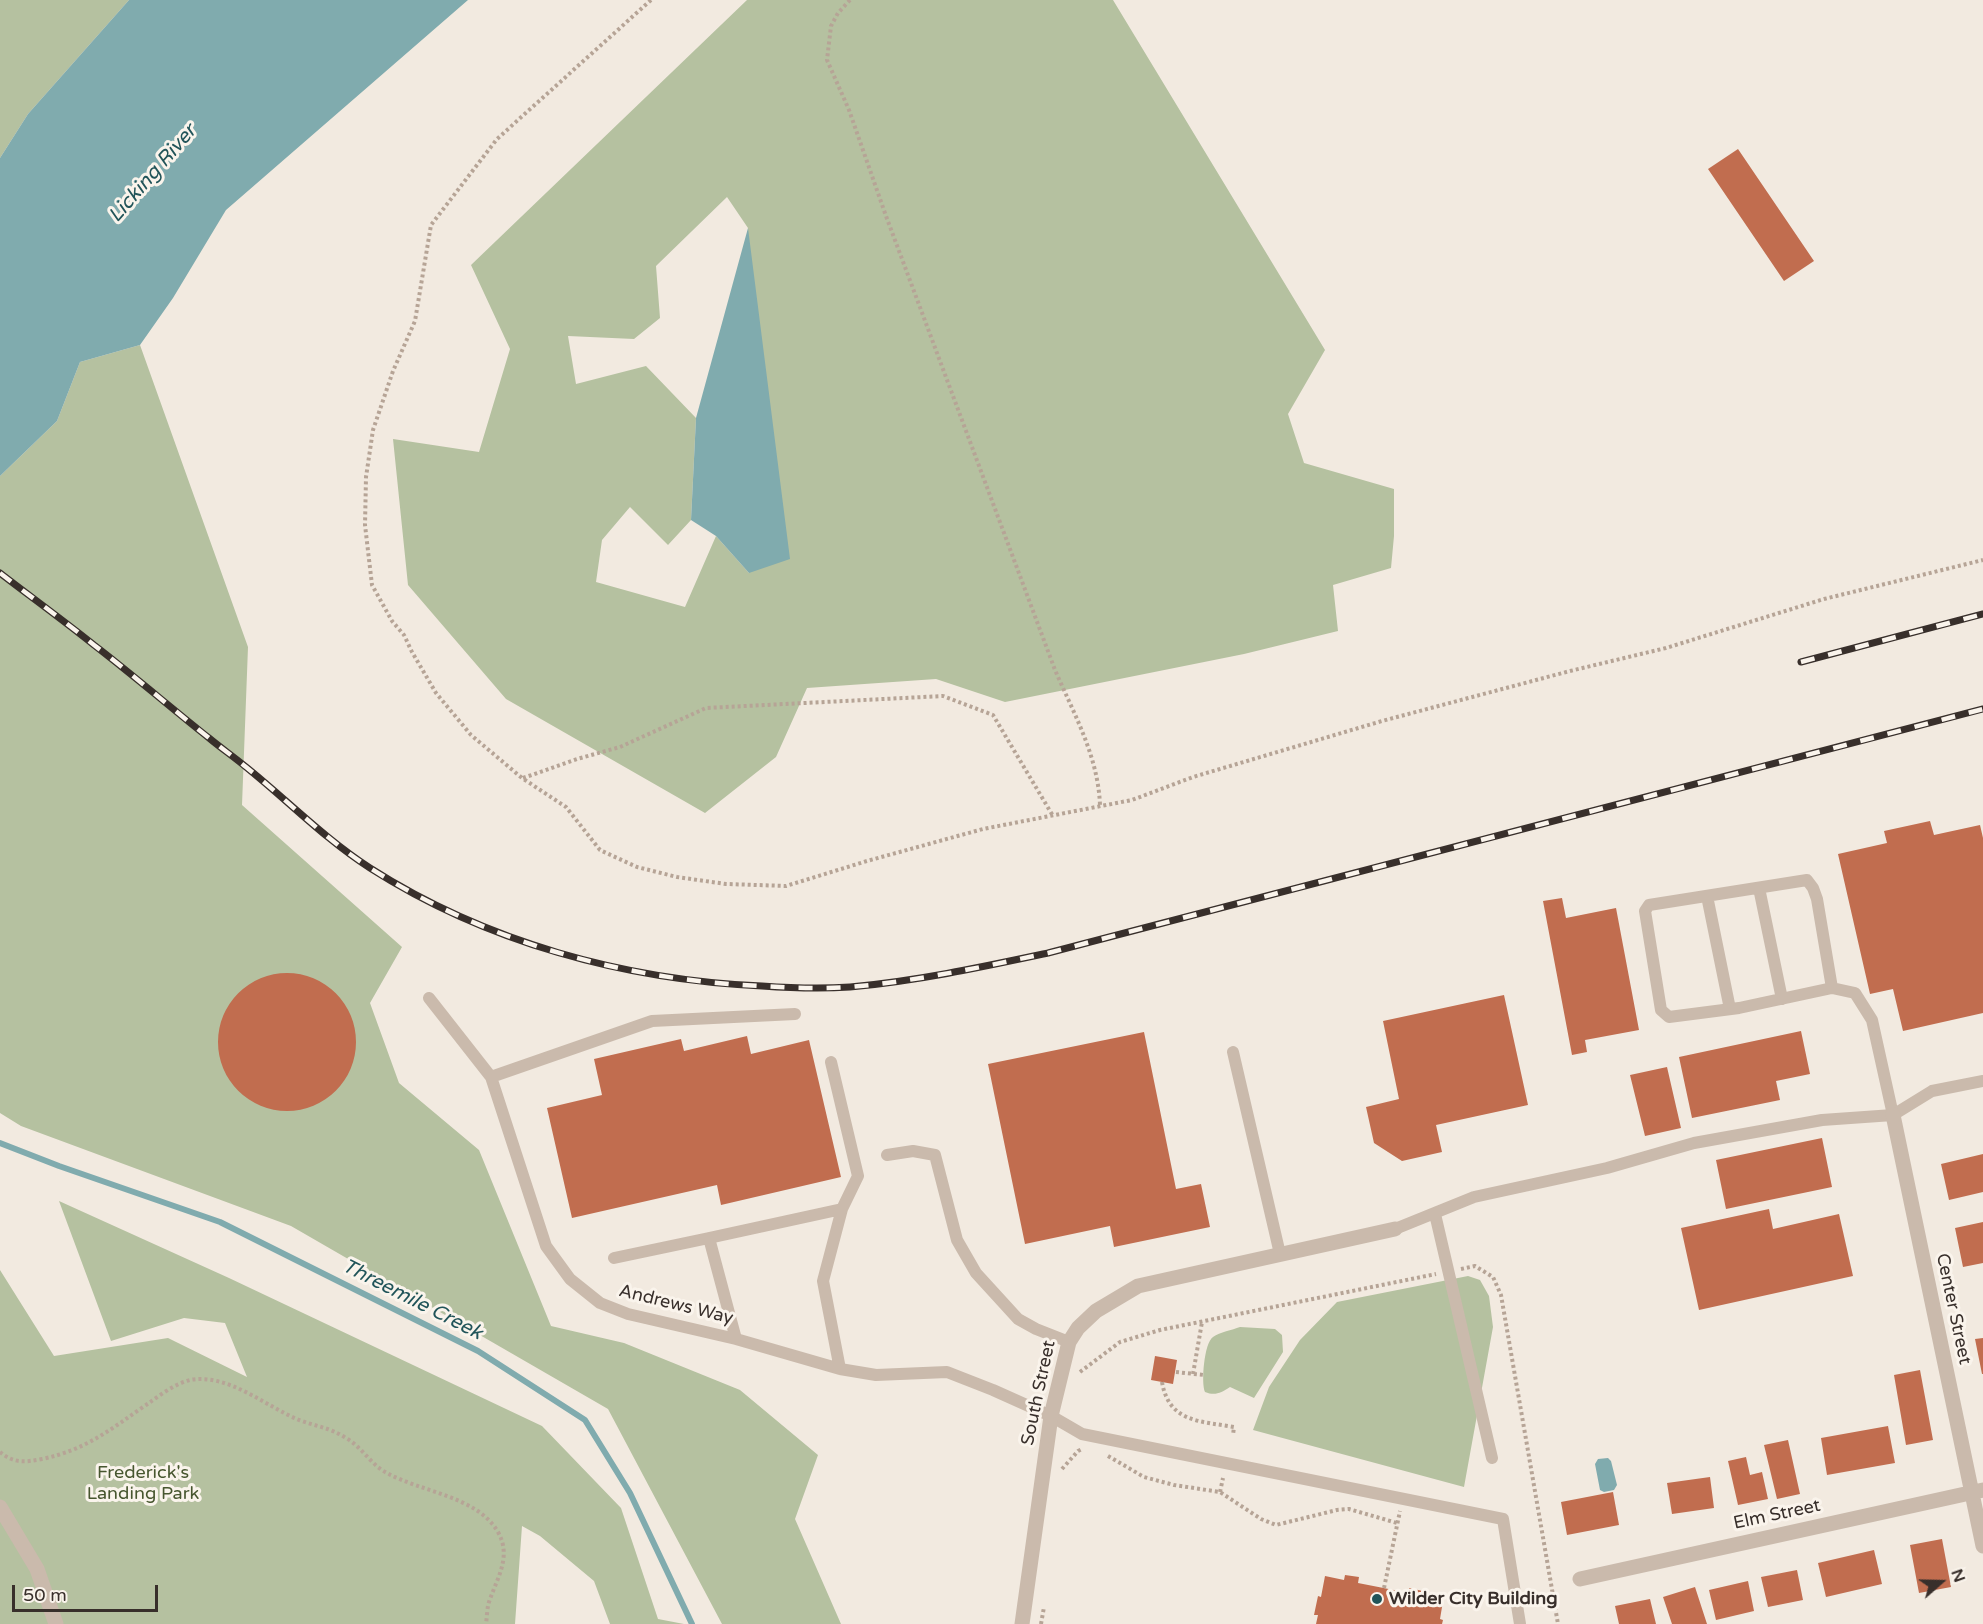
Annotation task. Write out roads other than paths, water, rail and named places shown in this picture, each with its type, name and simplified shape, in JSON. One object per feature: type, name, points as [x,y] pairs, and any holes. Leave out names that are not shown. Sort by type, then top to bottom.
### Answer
[{"type":"street","name":"Center Street","points":[[1893,1115],[1977,1492],[1983,1546]]},
{"type":"street","name":"South Street","points":[[1022,1624],[1051,1416],[1069,1342],[1078,1328],[1096,1311],[1138,1286],[1395,1229]]},
{"type":"street","name":"Elm Street","points":[[1580,1579],[1977,1492]]},
{"type":"street","points":[[0,1507],[37,1569],[56,1624]]},
{"type":"lane","points":[[1832,988],[1817,899],[1807,880],[1648,905],[1645,911],[1661,1010],[1669,1017],[1730,1009],[1832,988],[1855,993],[1872,1020],[1893,1115]]},
{"type":"lane","points":[[1759,888],[1782,999]]},
{"type":"lane","points":[[1707,896],[1730,1009]]},
{"type":"lane","name":"Andrews Way","points":[[429,998],[491,1077],[546,1246],[570,1279],[600,1303],[628,1314],[736,1339],[840,1369],[876,1375],[947,1372],[1051,1416],[1082,1434],[1503,1519],[1520,1624]]},
{"type":"lane","points":[[491,1077],[652,1021],[795,1014]]},
{"type":"lane","points":[[1233,1052],[1280,1254]]},
{"type":"lane","points":[[831,1062],[858,1176],[842,1209],[823,1281],[840,1369]]},
{"type":"lane","points":[[1395,1229],[1474,1197],[1607,1168],[1694,1143],[1822,1120],[1893,1115],[1932,1091],[1983,1081]]},
{"type":"lane","points":[[887,1155],[914,1151],[935,1155],[957,1240],[976,1273],[1018,1319],[1069,1342]]},
{"type":"lane","points":[[614,1258],[842,1209]]},
{"type":"lane","points":[[1435,1214],[1492,1458]]},
{"type":"lane","points":[[709,1238],[736,1339]]},
{"type":"water","name":"Licking River","points":[[129,0],[468,0],[226,210],[173,298],[140,345],[80,362],[57,421],[0,476],[0,158],[28,114]]},
{"type":"water","points":[[748,228],[790,559],[749,573],[716,536],[691,520],[696,418]]},
{"type":"water","points":[[1608,1458],[1611,1461],[1617,1485],[1614,1490],[1604,1492],[1600,1490],[1595,1464],[1598,1459]]},
{"type":"waterway","name":"Threemile Creek","points":[[0,1143],[220,1222],[478,1351],[585,1420],[630,1493],[692,1624]]},
{"type":"railway","points":[[0,573],[246,767],[337,845],[414,894],[461,917],[509,936],[608,966],[710,982],[762,986],[850,987],[949,973],[1048,953],[1983,709]]},
{"type":"railway","points":[[1801,662],[1983,614]]},
{"type":"place","name":"Wilder City Building","points":[[1377,1599]]},
{"type":"park label","name":"Frederick's Landing Park","points":[[143,1483]]}]
